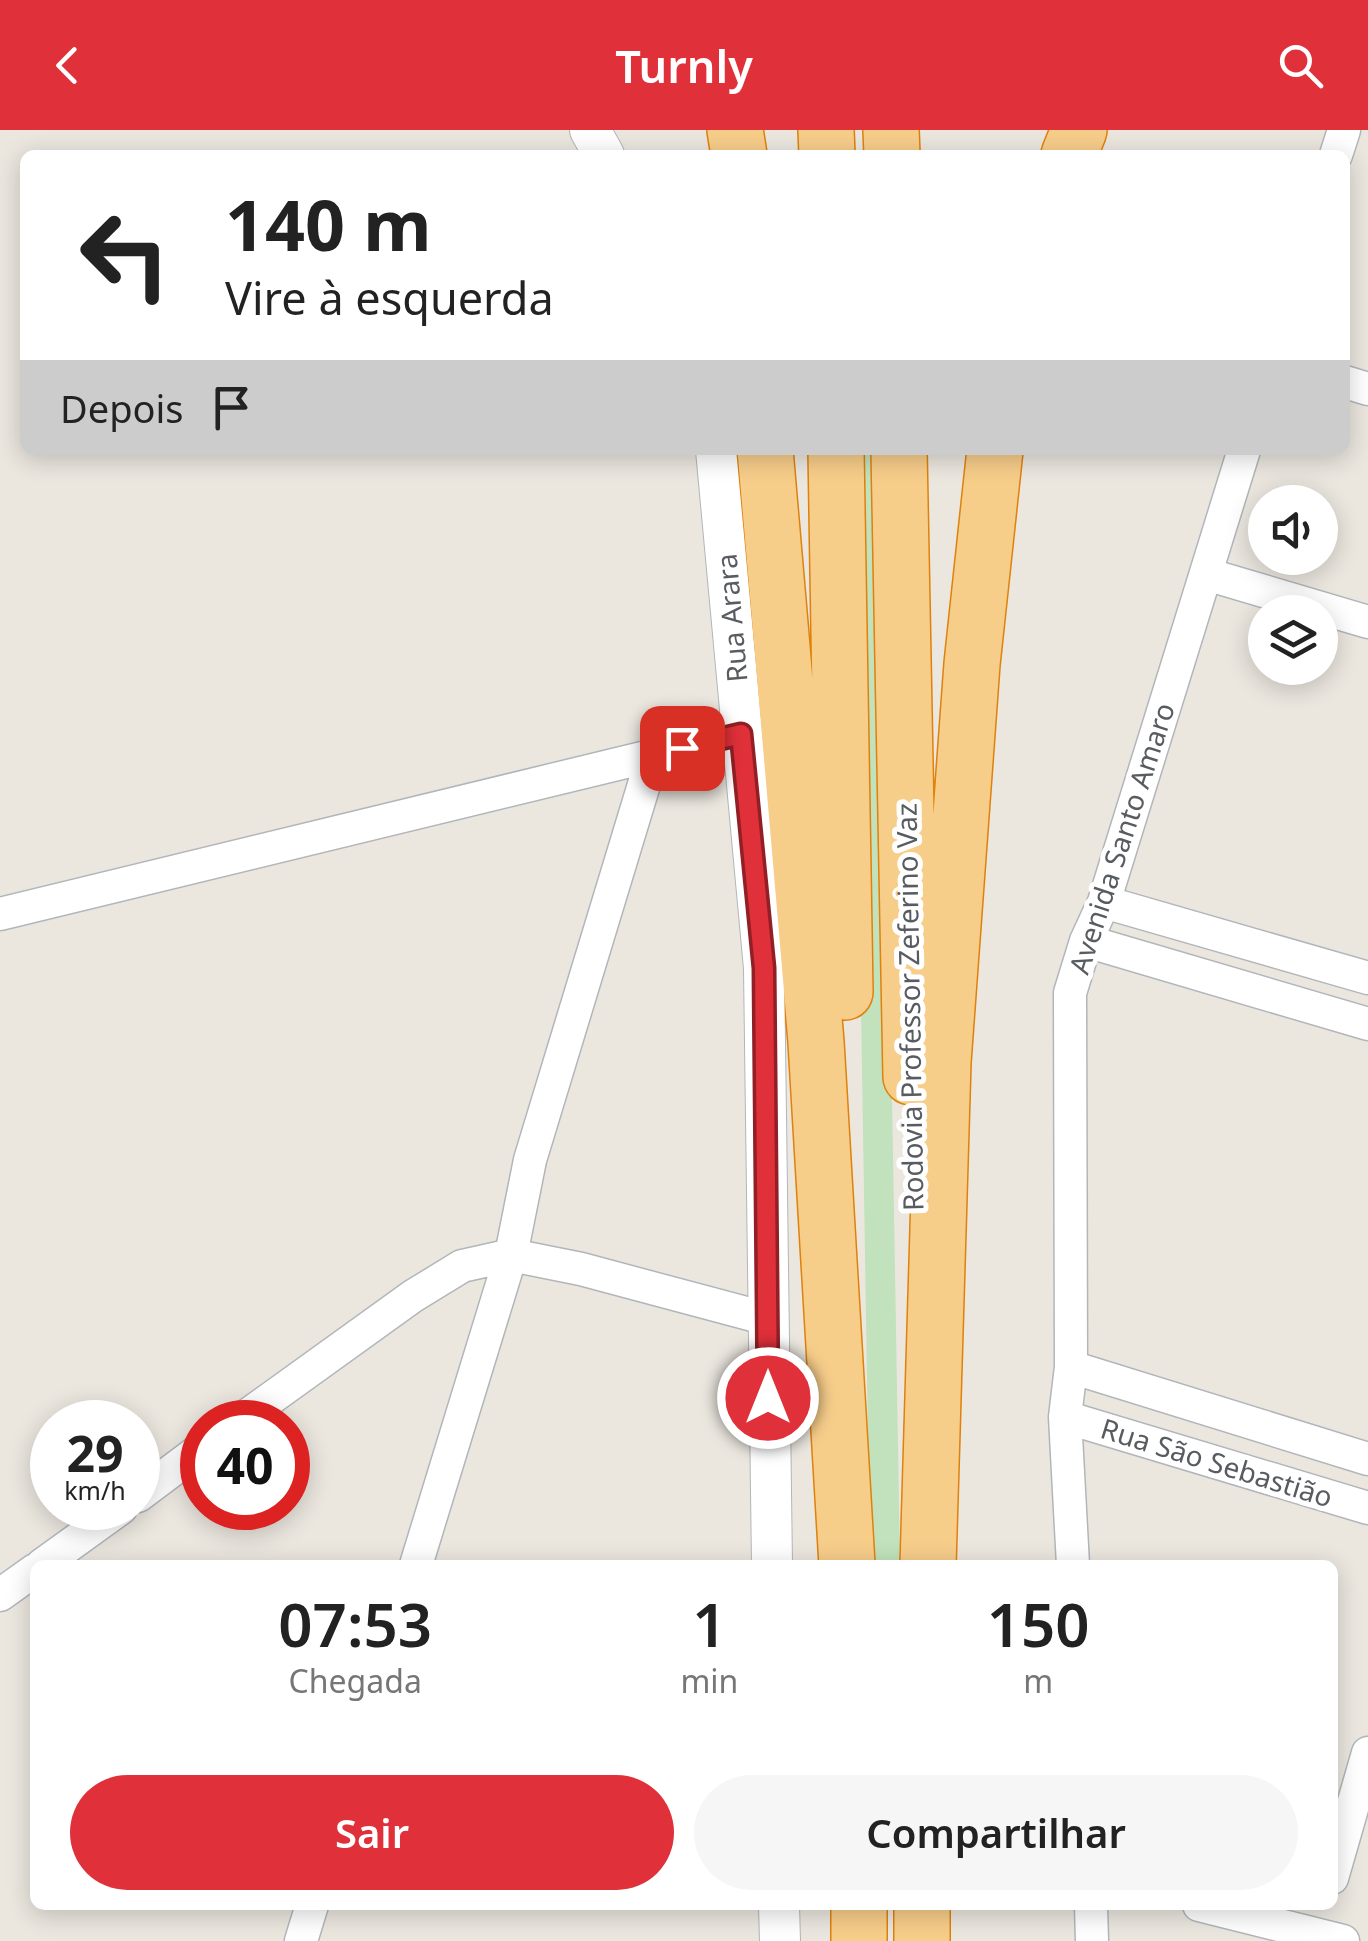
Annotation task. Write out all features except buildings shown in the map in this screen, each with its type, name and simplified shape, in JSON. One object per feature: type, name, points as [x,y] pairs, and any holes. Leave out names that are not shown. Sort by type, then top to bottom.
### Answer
[{"type":"highway","points":[[765,455],[816,1042],[850,1560]]},
{"type":"highway","points":[[836,455],[850,1560]]},
{"type":"highway","name":"Rodovia Professor Zeferino Vaz","points":[[899,455],[919,1560]]},
{"type":"highway","points":[[928,1560],[943,1062],[972,664],[994,455]]},
{"type":"highway","points":[[859,1910],[860,1941]]},
{"type":"highway","points":[[922,1910],[922,1941]]},
{"type":"street","name":"Rua Arara","points":[[716,455],[764,968],[772,1560]]},
{"type":"street","name":"Avenida Santo Amaro","points":[[1073,1560],[1065,1417],[1071,1367],[1070,993],[1086,941],[1104,902],[1242,455]]},
{"type":"street","points":[[1206,574],[1368,622]]},
{"type":"street","points":[[0,914],[741,734]]},
{"type":"street","points":[[418,1560],[511,1255],[530,1160],[653,756]]},
{"type":"street","points":[[1104,902],[1368,978]]},
{"type":"street","points":[[1086,941],[1368,1024]]},
{"type":"street","points":[[269,1400],[413,1296],[462,1266],[511,1255],[581,1269],[768,1319]]},
{"type":"street","name":"Rua São Sebastião","points":[[1071,1367],[1368,1459]]},
{"type":"street","name":"Rua São Sebastião","points":[[1065,1417],[1368,1508]]},
{"type":"street","points":[[49,1560],[91,1530]]},
{"type":"street","points":[[0,1595],[30,1574]]},
{"type":"street","points":[[1338,1857],[1368,1753]]},
{"type":"street","points":[[302,1941],[311,1910]]},
{"type":"street","points":[[779,1910],[780,1941]]},
{"type":"street","points":[[1091,1910],[1092,1941]]},
{"type":"street","points":[[1225,1910],[1325,1930]]},
{"type":"green space","points":[[852,455],[881,455],[900,1560],[870,1560]]},
{"type":"route","points":[[682,748],[741,734],[764,968],[768,1398]]}]
